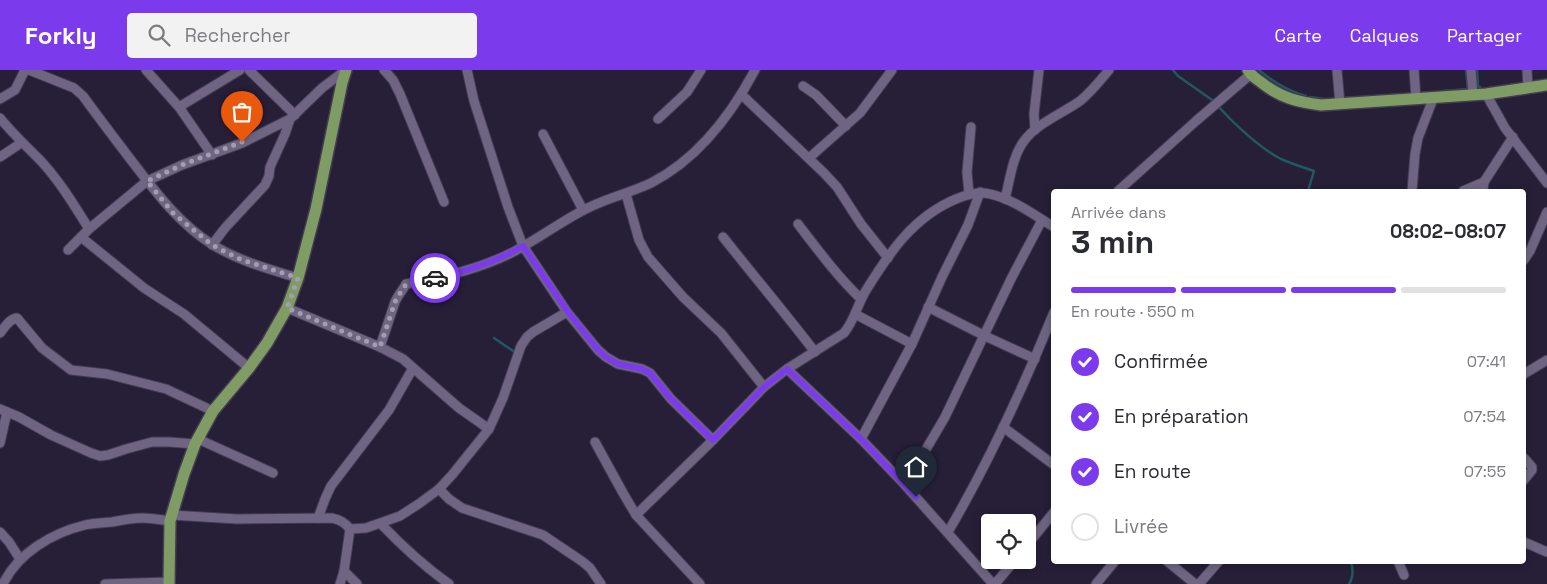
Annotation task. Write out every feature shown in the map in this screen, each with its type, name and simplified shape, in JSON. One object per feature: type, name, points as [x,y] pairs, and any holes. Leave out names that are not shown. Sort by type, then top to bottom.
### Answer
[{"type":"main road","points":[[169,583],[170,518],[197,441],[213,411],[249,368],[275,330],[287,308],[298,278],[316,209],[346,70]]},
{"type":"main road","points":[[1249,72],[1282,96],[1321,105],[1433,99],[1547,86]]},
{"type":"street","points":[[0,99],[15,90],[25,70]]},
{"type":"street","points":[[30,70],[74,88],[83,96],[173,213],[212,245],[242,260],[298,278]]},
{"type":"street","points":[[146,70],[180,107],[212,155]]},
{"type":"street","points":[[180,107],[240,70]]},
{"type":"street","points":[[249,70],[293,117]]},
{"type":"street","points":[[68,250],[89,229],[147,181],[182,165],[242,142],[293,117],[322,88],[346,70]]},
{"type":"street","points":[[384,70],[393,80],[400,94],[444,202]]},
{"type":"street","points":[[466,70],[508,207],[523,246],[568,312],[606,357],[618,364],[642,369],[650,373],[677,405],[713,440]]},
{"type":"street","points":[[658,119],[687,92],[700,70]]},
{"type":"street","points":[[380,347],[395,302],[406,284],[465,271],[496,259],[523,246],[583,210],[652,183],[681,165],[713,134],[742,95],[755,70]]},
{"type":"street","points":[[809,158],[860,113],[892,70]]},
{"type":"street","points":[[1035,130],[1035,98],[1039,70]]},
{"type":"street","points":[[1005,199],[1018,149],[1025,139],[1035,130],[1081,100],[1098,84],[1109,70]]},
{"type":"street","points":[[1337,70],[1340,104]]},
{"type":"street","points":[[1414,70],[1416,99]]},
{"type":"street","points":[[1471,70],[1473,95]]},
{"type":"street","points":[[1527,70],[1528,88]]},
{"type":"street","points":[[1120,189],[1249,72]]},
{"type":"street","points":[[803,86],[816,95],[846,126]]},
{"type":"street","points":[[1486,94],[1499,118],[1547,183]]},
{"type":"street","points":[[742,95],[837,187],[861,224],[888,258]]},
{"type":"street","points":[[1412,189],[1418,138],[1433,99]]},
{"type":"street","points":[[212,245],[225,228],[265,186],[270,167],[293,117]]},
{"type":"street","points":[[0,118],[57,181],[89,229]]},
{"type":"street","points":[[969,194],[967,172],[971,127]]},
{"type":"street","points":[[543,134],[583,210]]},
{"type":"street","points":[[1484,187],[1513,137]]},
{"type":"street","points":[[0,157],[21,143]]},
{"type":"street","points":[[861,439],[912,344],[928,306],[968,225],[980,192]]},
{"type":"street","points":[[636,514],[713,440],[764,387],[787,369],[844,333],[850,325],[861,299],[888,258],[916,224],[928,214],[942,205],[969,194],[980,192],[1005,199],[1051,225]]},
{"type":"street","points":[[626,194],[638,240],[648,257],[683,297],[720,333],[764,387]]},
{"type":"street","points":[[1526,257],[1547,212]]},
{"type":"street","points":[[905,485],[946,417],[1012,277],[1042,220]]},
{"type":"street","points":[[798,224],[824,258],[861,299]]},
{"type":"street","points":[[81,237],[144,288],[184,314],[249,368]]},
{"type":"street","points":[[723,237],[756,280],[777,302],[815,352]]},
{"type":"street","points":[[928,306],[985,336],[1035,359]]},
{"type":"street","points":[[287,308],[380,347],[403,359],[459,408],[490,429]]},
{"type":"street","points":[[350,529],[366,528],[400,516],[439,489],[490,429],[521,346],[527,337],[568,312]]},
{"type":"street","points":[[855,314],[912,344]]},
{"type":"street","points":[[0,334],[12,319],[16,318],[42,348],[71,370],[107,374],[166,389],[213,411]]},
{"type":"street","points":[[948,532],[968,497],[1003,426],[1035,359],[1051,319]]},
{"type":"street","points":[[1526,373],[1547,360]]},
{"type":"street","points":[[318,518],[331,486],[389,410],[413,368]]},
{"type":"street","points":[[787,369],[861,439],[994,584],[1006,569]]},
{"type":"street","points":[[0,443],[3,411],[100,456],[152,442],[197,441],[273,473]]},
{"type":"street","points":[[1003,426],[1051,463]]},
{"type":"street","points":[[595,442],[636,514],[700,584]]},
{"type":"street","points":[[1526,460],[1532,466],[1532,470],[1526,478]]},
{"type":"street","points":[[439,489],[462,508],[543,535],[590,568],[598,583]]},
{"type":"street","points":[[1036,534],[1051,516]]},
{"type":"street","points":[[3,584],[20,559],[46,541],[65,532],[86,525],[143,518],[339,519],[350,529],[344,571],[340,584]]},
{"type":"street","points":[[381,524],[422,564],[449,584]]},
{"type":"street","points":[[0,532],[20,559]]},
{"type":"street","points":[[1526,543],[1547,552]]},
{"type":"street","points":[[1096,584],[1112,564]]},
{"type":"street","points":[[1171,564],[1195,584]]},
{"type":"street","points":[[1199,584],[1217,564]]},
{"type":"street","points":[[1399,564],[1404,575]]},
{"type":"street","points":[[344,571],[357,584]]},
{"type":"street","points":[[104,584],[169,583]]},
{"type":"waterway","points":[[1173,70],[1178,76],[1215,102]]},
{"type":"waterway","points":[[1259,70],[1281,86],[1306,96]]},
{"type":"waterway","points":[[1466,70],[1468,89]]},
{"type":"waterway","points":[[1477,70],[1478,87],[1480,87]]},
{"type":"waterway","points":[[1443,91],[1469,89]]},
{"type":"waterway","points":[[1310,97],[1324,99]]},
{"type":"waterway","points":[[1218,106],[1231,120],[1273,155],[1314,171],[1309,189]]},
{"type":"waterway","points":[[494,338],[516,353]]},
{"type":"waterway","points":[[1349,584],[1353,573],[1352,564]]},
{"type":"way so far","points":[[242,142],[182,165],[147,181],[173,213],[212,245],[242,260],[298,278],[287,308],[380,347],[395,302],[406,284],[435,278]]},
{"type":"route","points":[[435,278],[465,271],[513,252],[523,246],[568,312],[598,350],[618,364],[642,369],[650,373],[682,411],[713,440],[764,387],[787,369],[861,439],[916,497]]}]
